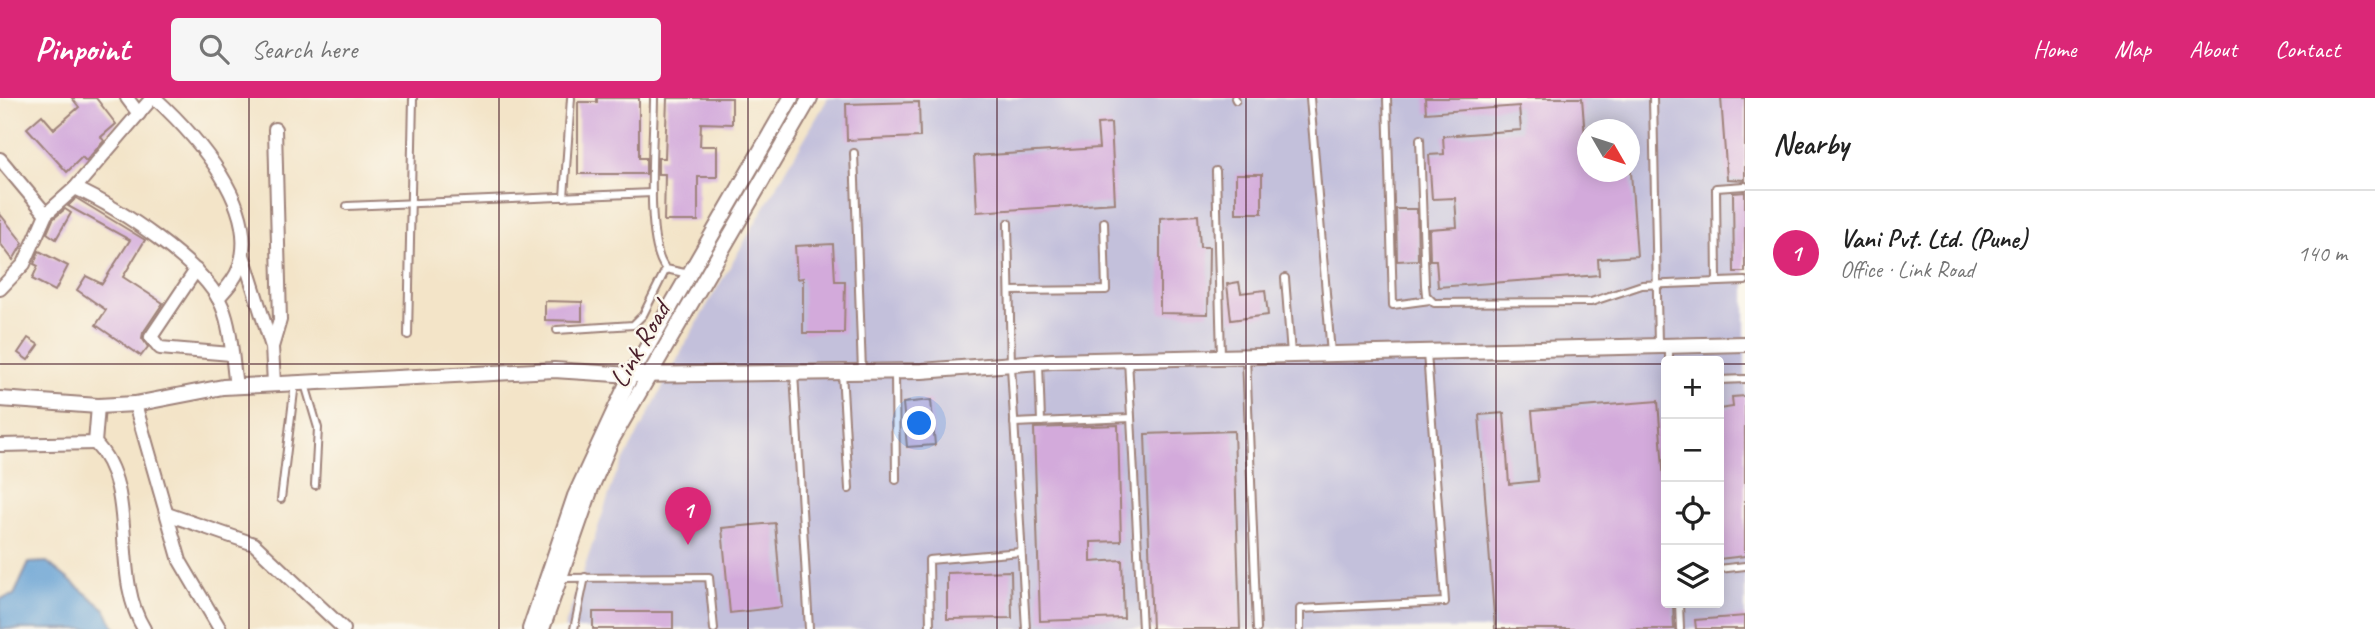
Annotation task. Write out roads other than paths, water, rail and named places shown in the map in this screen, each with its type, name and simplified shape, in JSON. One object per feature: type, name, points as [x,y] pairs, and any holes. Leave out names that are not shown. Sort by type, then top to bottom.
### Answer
[{"type":"street","points":[[127,98],[139,114]]},
{"type":"street","points":[[0,289],[24,264],[46,214],[75,188],[154,98],[186,126],[211,157],[238,216],[243,255],[272,347],[274,383]]},
{"type":"street","name":"Link Road","points":[[530,629],[575,495],[631,375],[791,98]]},
{"type":"street","name":"Link Road","points":[[542,629],[590,488],[611,441],[810,98]]},
{"type":"street","points":[[272,347],[280,320],[275,129]]},
{"type":"street","points":[[0,159],[46,214]]},
{"type":"street","points":[[75,188],[152,235],[196,270],[218,298],[226,318],[236,386]]},
{"type":"street","points":[[218,298],[233,281],[243,255]]},
{"type":"street","points":[[196,270],[151,337],[160,348],[231,354]]},
{"type":"street","points":[[0,399],[98,406],[135,404],[236,386],[274,383],[554,370],[631,375],[862,372],[1221,356],[1745,344]]},
{"type":"street","points":[[135,404],[188,579],[220,629]]},
{"type":"street","points":[[98,406],[95,443],[113,468],[132,604],[144,629]]},
{"type":"street","points":[[0,445],[95,443]]},
{"type":"street","points":[[167,514],[254,544],[344,629]]},
{"type":"lane","points":[[408,335],[413,98]]},
{"type":"lane","points":[[564,197],[571,98]]},
{"type":"lane","points":[[654,98],[652,193],[658,255],[666,269],[689,274]]},
{"type":"lane","points":[[1310,98],[1331,354]]},
{"type":"lane","points":[[1387,98],[1393,305],[1430,300],[1440,304],[1591,302],[1635,286],[1745,281]]},
{"type":"lane","points":[[1653,98],[1655,285],[1663,346],[1668,356]]},
{"type":"lane","points":[[1420,139],[1424,285],[1430,300]]},
{"type":"lane","points":[[854,153],[862,372]]},
{"type":"lane","points":[[1216,171],[1221,356]]},
{"type":"lane","points":[[1717,282],[1716,188],[1745,186]]},
{"type":"lane","points":[[346,206],[652,193]]},
{"type":"lane","points":[[1010,291],[1106,290],[1104,222]]},
{"type":"lane","points":[[1008,223],[1011,366],[1026,629]]},
{"type":"lane","points":[[557,330],[633,325],[643,315],[666,269]]},
{"type":"lane","points":[[1285,278],[1291,354]]},
{"type":"lane","points":[[1300,629],[1300,609],[1445,602],[1427,351]]},
{"type":"lane","points":[[1246,356],[1257,629]]},
{"type":"lane","points":[[1128,359],[1142,629]]},
{"type":"lane","points":[[1038,363],[1041,422]]},
{"type":"lane","points":[[895,371],[896,480]]},
{"type":"lane","points":[[842,372],[849,489]]},
{"type":"lane","points":[[794,373],[809,629]]},
{"type":"lane","points":[[1724,380],[1745,379]]},
{"type":"lane","points":[[300,381],[318,428],[315,485]]},
{"type":"lane","points":[[281,499],[300,381]]},
{"type":"lane","points":[[1014,423],[1131,418]]},
{"type":"lane","points":[[930,629],[929,560],[1021,552]]},
{"type":"lane","points":[[1724,568],[1745,566]]},
{"type":"lane","points":[[561,578],[709,578],[714,629]]},
{"type":"lane","points":[[574,629],[584,578]]},
{"type":"lane","points":[[1679,608],[1680,629]]},
{"type":"water","points":[[47,562],[105,609],[116,629],[0,629],[0,599],[14,595],[29,563]]},
{"type":"place","name":"Vani Pvt. Ltd. (Pune)","points":[[688,545]]}]
